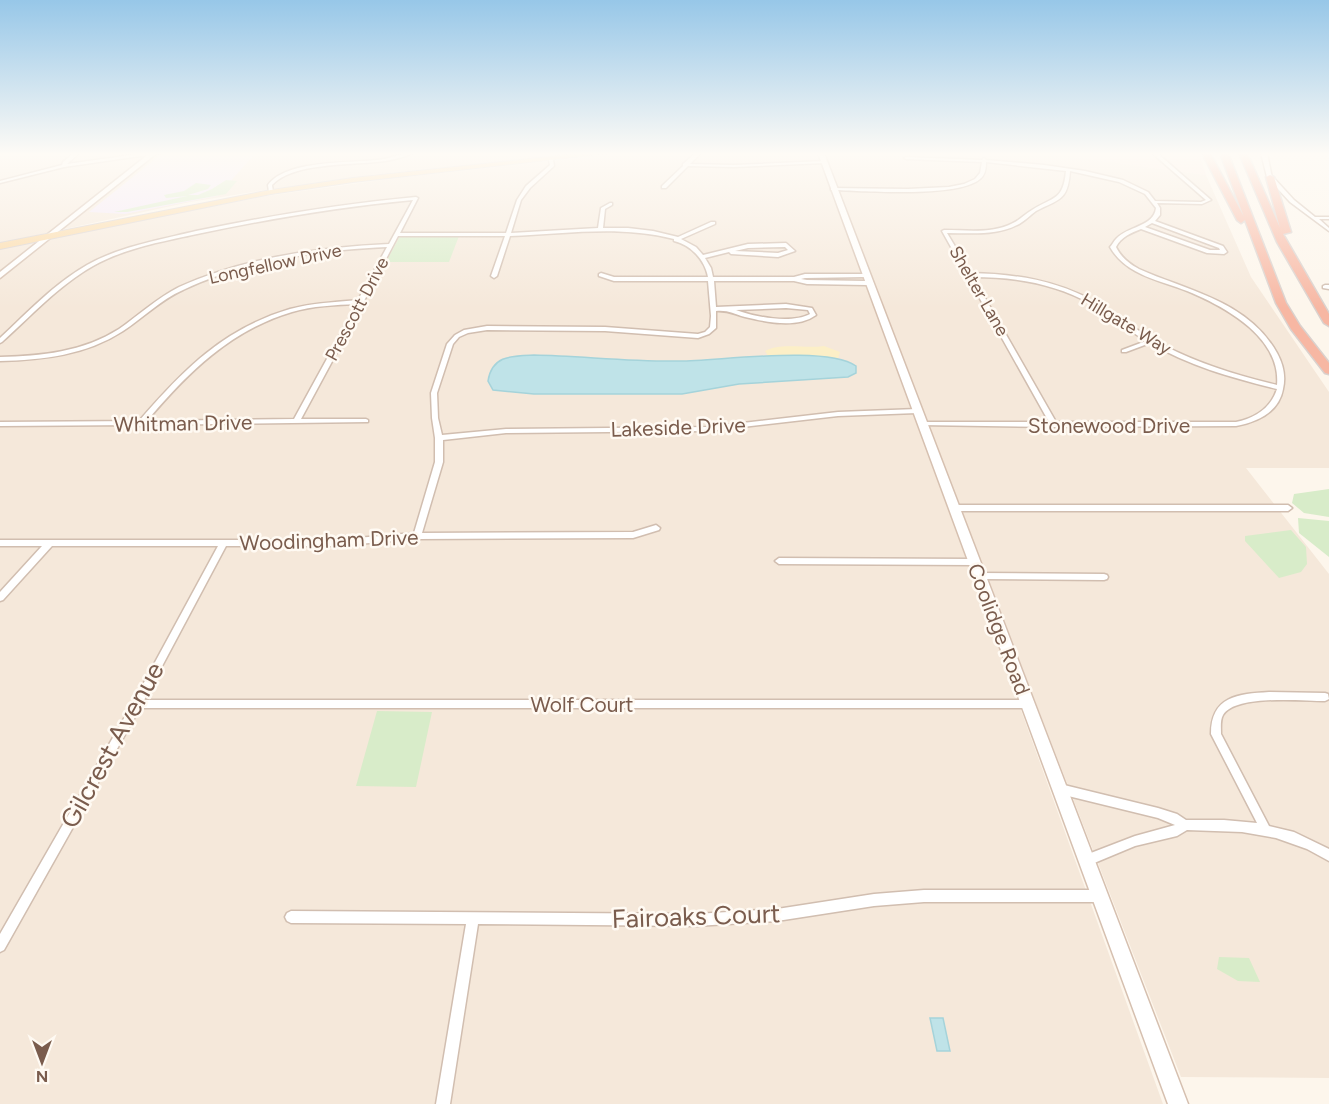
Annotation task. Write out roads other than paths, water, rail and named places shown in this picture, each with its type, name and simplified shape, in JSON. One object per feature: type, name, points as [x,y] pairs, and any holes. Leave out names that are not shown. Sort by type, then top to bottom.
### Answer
[{"type":"highway","points":[[1233,205],[1266,266]]},
{"type":"highway","points":[[1243,205],[1281,303],[1295,327],[1329,370]]},
{"type":"highway","points":[[1266,205],[1282,242],[1327,321]]},
{"type":"highway","points":[[1278,205],[1289,243],[1327,321]]},
{"type":"main road","points":[[0,246],[208,205]]},
{"type":"street","points":[[0,276],[91,205]]},
{"type":"street","name":"Prescott Drive","points":[[0,341],[77,274],[92,264],[121,252],[267,218],[368,205]]},
{"type":"street","name":"Prescott Drive","points":[[297,421],[413,205]]},
{"type":"street","points":[[494,276],[519,205]]},
{"type":"street","points":[[600,228],[603,208],[609,205]]},
{"type":"street","name":"Coolidge Road","points":[[839,205],[1178,1104]]},
{"type":"street","name":"Shelter Lane","points":[[1046,205],[1016,225],[997,230],[944,231],[1054,425]]},
{"type":"street","points":[[1157,205],[1159,211],[1151,221],[1122,235],[1115,241],[1113,247],[1118,255],[1138,270],[1211,300],[1249,325],[1268,343],[1277,359],[1282,377],[1280,388]]},
{"type":"street","points":[[1299,205],[1329,230]]},
{"type":"street","points":[[1313,218],[1329,218]]},
{"type":"street","points":[[1141,227],[1209,252],[1224,252],[1219,246],[1151,221]]},
{"type":"street","points":[[676,240],[713,223]]},
{"type":"street","points":[[396,234],[507,234],[600,228],[635,230],[676,240],[703,257],[709,268],[713,309],[713,328],[698,336],[605,328],[487,328],[466,331],[453,338],[437,380],[434,404],[439,438],[436,475],[417,536]]},
{"type":"street","name":"Longfellow Drive","points":[[0,359],[46,357],[87,346],[118,332],[170,294],[219,274],[326,251],[390,245]]},
{"type":"street","points":[[703,257],[748,246],[782,245],[790,246],[792,251],[778,255],[731,252]]},
{"type":"street","name":"Hillgate Way","points":[[969,274],[1016,278],[1067,291],[1093,303],[1150,341],[1209,367],[1280,388]]},
{"type":"street","points":[[600,275],[614,279],[794,279],[805,276],[866,279]]},
{"type":"street","points":[[140,424],[196,365],[227,338],[243,328],[298,308],[327,303],[362,302]]},
{"type":"street","points":[[713,309],[793,306],[810,309],[813,315],[808,319],[788,320],[739,314],[729,309]]},
{"type":"street","points":[[1124,351],[1150,341]]},
{"type":"street","name":"Stonewood Drive","points":[[922,424],[1236,424],[1254,420],[1265,412],[1276,400],[1280,388]]},
{"type":"street","name":"Lakeside Drive","points":[[439,438],[506,431],[708,429],[838,414],[917,411]]},
{"type":"street","name":"Whitman Drive","points":[[0,424],[366,421]]},
{"type":"street","points":[[954,508],[1288,508]]},
{"type":"street","name":"Woodingham Drive","points":[[0,543],[334,543],[417,536],[633,535],[656,528]]},
{"type":"street","points":[[0,598],[49,544]]},
{"type":"street","name":"Gilcrest Avenue","points":[[0,946],[137,704],[223,544]]},
{"type":"street","points":[[779,561],[974,562]]},
{"type":"street","points":[[979,576],[1104,577]]},
{"type":"street","points":[[1265,828],[1216,734],[1216,721],[1220,712],[1238,700],[1255,697],[1324,697]]},
{"type":"street","name":"Wolf Court","points":[[137,704],[1028,704]]},
{"type":"street","points":[[1060,789],[1158,813],[1185,825],[1238,825],[1265,828],[1292,837],[1329,855]]},
{"type":"street","points":[[1087,860],[1135,841],[1177,831],[1185,825]]},
{"type":"street","name":"Fairoaks Court","points":[[291,917],[736,919],[874,900],[924,896],[1100,896]]},
{"type":"street","points":[[443,1104],[473,918]]},
{"type":"water","points":[[534,355],[662,361],[822,356],[842,360],[856,366],[856,373],[848,377],[739,384],[682,394],[534,394],[493,390],[488,381],[494,366],[511,357]]},
{"type":"water","points":[[930,1018],[943,1018],[950,1051],[937,1051]]}]
